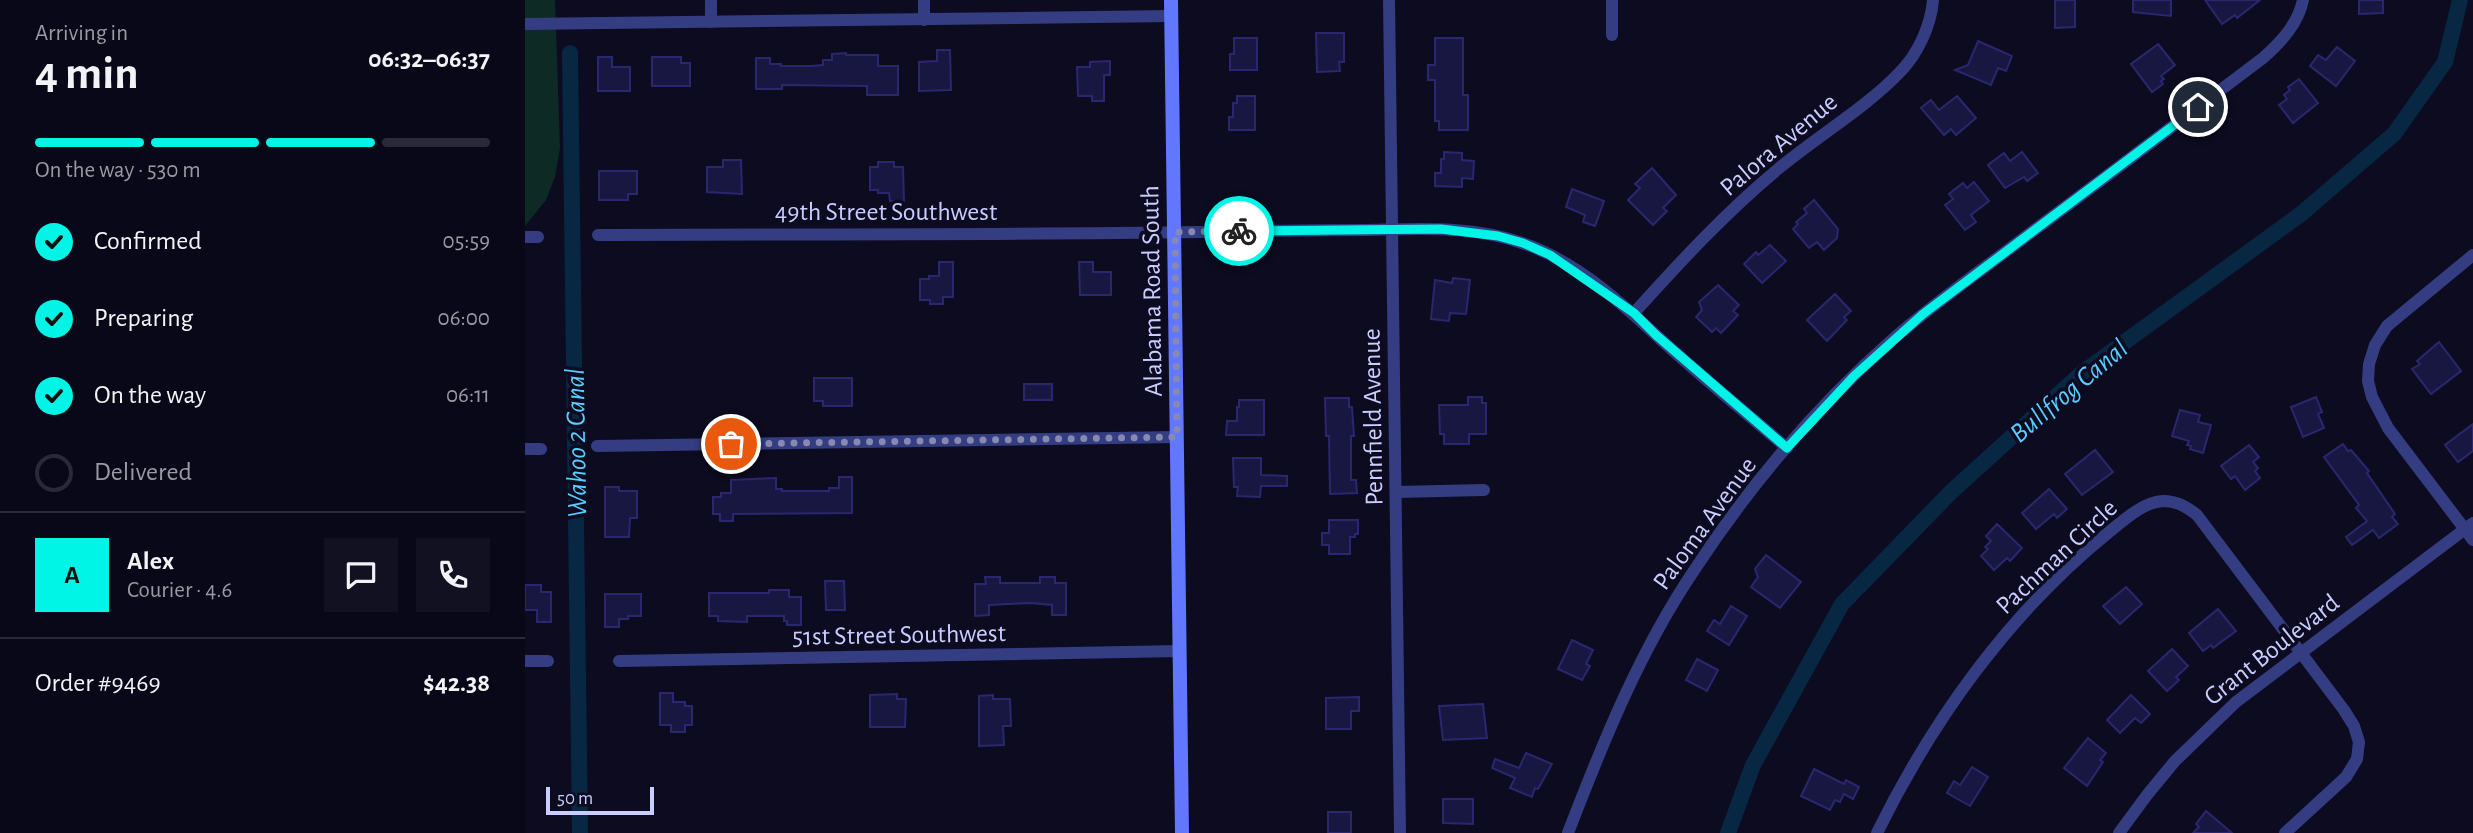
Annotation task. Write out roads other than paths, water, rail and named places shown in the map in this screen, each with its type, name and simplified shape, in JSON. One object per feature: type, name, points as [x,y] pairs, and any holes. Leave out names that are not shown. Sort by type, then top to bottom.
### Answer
[{"type":"street","points":[[711,0],[711,22]]},
{"type":"street","points":[[924,0],[924,20]]},
{"type":"street","name":"Alabama Road South","points":[[1171,0],[1182,833]]},
{"type":"street","name":"Pennfield Avenue","points":[[1389,0],[1400,833]]},
{"type":"street","points":[[1612,0],[1612,35]]},
{"type":"street","name":"Palora Avenue","points":[[1634,313],[1703,239],[1776,170],[1901,71],[1921,40],[1933,0]]},
{"type":"street","name":"Paloma Avenue","points":[[1569,833],[1596,761],[1636,670],[1657,631],[1715,540],[1787,448],[1854,376],[1923,314],[2263,58],[2291,29],[2304,0]]},
{"type":"street","points":[[525,24],[1172,16]]},
{"type":"street","name":"49th Street Southwest","points":[[598,235],[1392,229],[1472,232],[1523,243],[1550,255],[1634,313],[1787,448]]},
{"type":"street","points":[[2473,256],[2387,326],[2375,345],[2369,364],[2368,381],[2372,397],[2388,428],[2469,526],[2473,540]]},
{"type":"street","points":[[597,446],[1177,437]]},
{"type":"street","points":[[525,449],[541,449]]},
{"type":"street","points":[[1396,492],[1484,490]]},
{"type":"street","name":"Pachman Circle","points":[[1878,833],[1918,756],[1950,706],[2002,638],[2082,556],[2127,517],[2146,505],[2163,501],[2184,504],[2197,515],[2354,726],[2359,743],[2357,759],[2346,777],[2285,833]]},
{"type":"street","name":"Grant Boulevard","points":[[2119,833],[2168,769],[2215,720],[2256,685],[2469,526]]},
{"type":"street","name":"51st Street Southwest","points":[[619,661],[1180,652]]},
{"type":"street","points":[[525,661],[548,661]]},
{"type":"waterway","name":"Bullfrog Canal","points":[[1728,833],[1753,765],[1842,604],[1951,492],[2082,373],[2301,214],[2394,134],[2445,62],[2460,0]]},
{"type":"waterway","name":"Wahoo 2 Canal","points":[[570,53],[580,833]]}]
